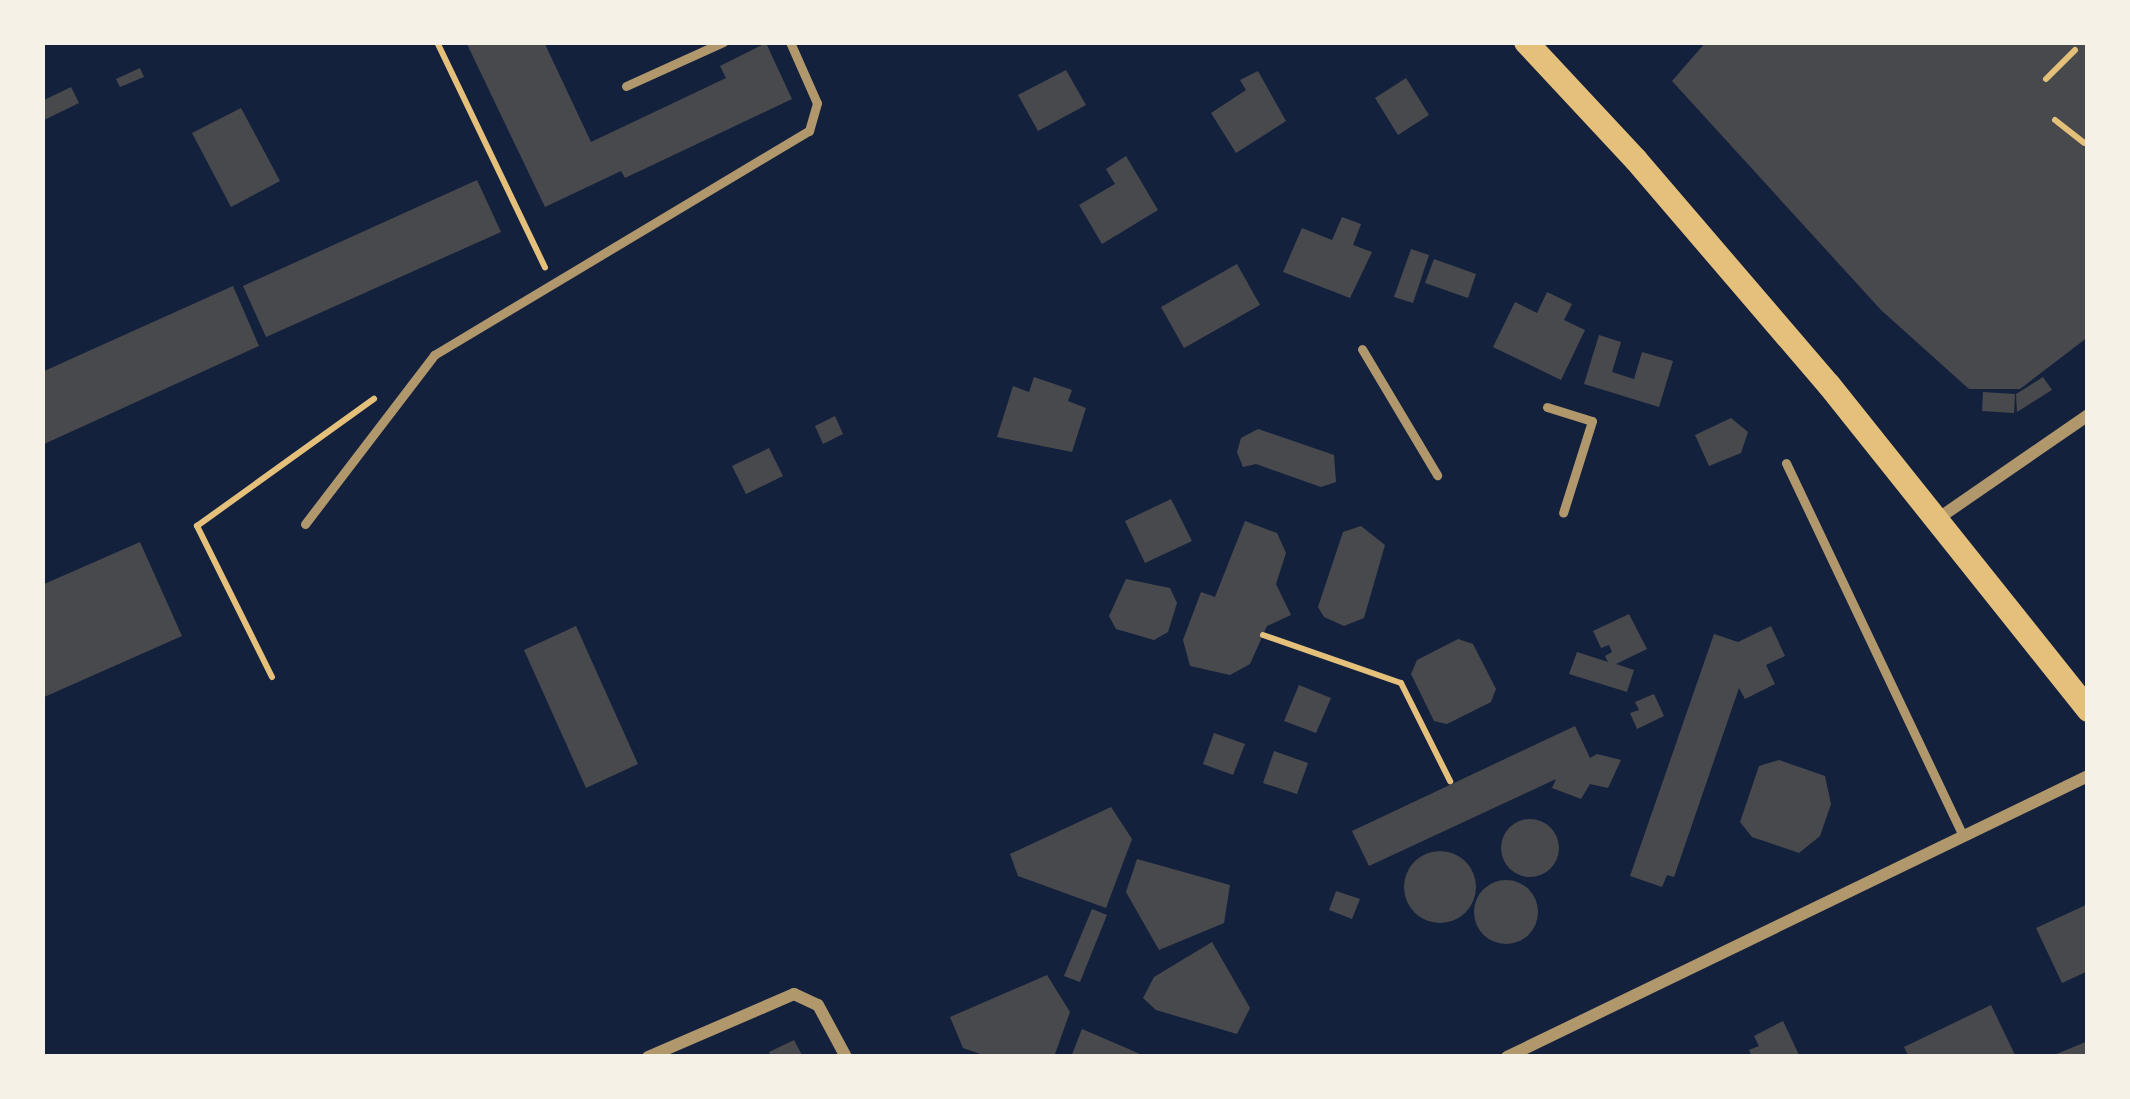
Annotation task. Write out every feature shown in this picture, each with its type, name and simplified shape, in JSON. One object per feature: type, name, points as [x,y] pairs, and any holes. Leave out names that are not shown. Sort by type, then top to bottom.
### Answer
[{"type":"main road","points":[[1526,42],[1784,333],[2088,710]]},
{"type":"street","points":[[1935,520],[2088,416]]},
{"type":"street","points":[[1507,1057],[2088,776]]},
{"type":"street","points":[[648,1057],[794,994],[818,1005],[847,1057]]},
{"type":"lane","points":[[626,86],[723,42]]},
{"type":"lane","points":[[305,524],[434,355],[809,131],[817,103],[790,42]]},
{"type":"lane","points":[[1362,349],[1436,475]]},
{"type":"lane","points":[[1547,407],[1592,421],[1563,513]]},
{"type":"lane","points":[[1786,463],[1963,836]]},
{"type":"path","points":[[437,42],[552,281]]},
{"type":"path","points":[[2046,79],[2075,50]]},
{"type":"path","points":[[2056,120],[2084,142]]},
{"type":"path","points":[[272,677],[197,526],[380,394]]},
{"type":"path","points":[[1263,634],[1401,683],[1450,781]]},
{"type":"building","points":[[466,42],[544,42],[591,142],[726,78],[720,66],[766,43],[792,99],[625,178],[621,171],[545,207]]},
{"type":"building","points":[[1706,42],[2088,42],[2088,337],[2020,389],[1969,389],[1881,310],[1672,81]]},
{"type":"building","points":[[140,68],[144,77],[120,87],[116,79]]},
{"type":"building","points":[[1066,70],[1086,105],[1038,131],[1018,95]]},
{"type":"building","points":[[1258,71],[1286,121],[1236,153],[1211,113],[1246,90],[1240,80]]},
{"type":"building","points":[[1406,78],[1429,115],[1398,135],[1375,98]]},
{"type":"building","points":[[71,87],[79,103],[42,121],[42,101]]},
{"type":"building","points":[[241,108],[280,181],[231,207],[192,133]]},
{"type":"building","points":[[1126,156],[1158,210],[1102,244],[1079,205],[1115,184],[1106,169]]},
{"type":"building","points":[[477,180],[501,232],[266,337],[243,286]]},
{"type":"building","points":[[1342,217],[1361,224],[1353,245],[1372,252],[1350,298],[1283,272],[1302,228],[1332,240]]},
{"type":"building","points":[[1411,249],[1429,255],[1413,303],[1394,297]]},
{"type":"building","points":[[1434,259],[1476,274],[1468,298],[1425,283]]},
{"type":"building","points":[[1237,264],[1260,305],[1184,348],[1161,307]]},
{"type":"building","points":[[233,286],[259,346],[42,445],[42,372]]},
{"type":"building","points":[[1547,292],[1572,304],[1564,320],[1585,330],[1561,380],[1493,347],[1515,302],[1537,313]]},
{"type":"building","points":[[1599,335],[1621,342],[1612,372],[1634,379],[1642,352],[1673,361],[1659,407],[1584,384]]},
{"type":"building","points":[[1034,377],[1072,390],[1068,401],[1086,408],[1072,452],[997,437],[1013,386],[1029,392]]},
{"type":"building","points":[[2043,377],[2052,390],[2017,412],[2016,394]]},
{"type":"building","points":[[1983,392],[2015,394],[2014,413],[1982,411]]},
{"type":"building","points":[[835,416],[843,434],[823,444],[815,426]]},
{"type":"building","points":[[1731,418],[1748,432],[1741,453],[1709,466],[1695,435]]},
{"type":"building","points":[[1258,429],[1334,455],[1336,482],[1321,487],[1256,464],[1243,467],[1237,452],[1241,438]]},
{"type":"building","points":[[769,448],[783,476],[746,494],[732,466]]},
{"type":"building","points":[[1171,499],[1192,541],[1145,563],[1125,521]]},
{"type":"building","points":[[1245,521],[1277,533],[1286,553],[1276,584],[1291,615],[1267,626],[1250,664],[1230,675],[1190,666],[1183,640],[1201,592],[1215,597]]},
{"type":"building","points":[[1361,526],[1385,545],[1364,618],[1344,626],[1324,617],[1318,607],[1343,532]]},
{"type":"building","points":[[140,542],[182,636],[42,698],[42,585]]},
{"type":"building","points":[[1126,579],[1170,588],[1177,603],[1168,632],[1154,640],[1116,629],[1109,616]]},
{"type":"building","points":[[1629,614],[1647,649],[1616,664],[1634,670],[1627,692],[1569,674],[1577,652],[1608,662],[1609,645],[1601,648],[1593,631]]},
{"type":"building","points":[[576,626],[638,764],[586,788],[524,650]]},
{"type":"building","points":[[1771,626],[1785,656],[1766,665],[1775,684],[1745,699],[1739,688],[1674,877],[1667,875],[1662,887],[1630,876],[1714,634],[1738,642]]},
{"type":"building","points":[[1458,639],[1473,644],[1496,689],[1491,702],[1447,724],[1434,721],[1411,674],[1417,660]]},
{"type":"building","points":[[1299,685],[1331,698],[1316,733],[1284,721]]},
{"type":"building","points":[[1654,694],[1664,716],[1637,729],[1630,713],[1639,710],[1635,702]]},
{"type":"building","points":[[1575,726],[1590,758],[1597,754],[1621,760],[1608,788],[1590,784],[1581,799],[1552,788],[1556,779],[1369,866],[1352,831]]},
{"type":"building","points":[[1214,733],[1245,744],[1233,775],[1203,764]]},
{"type":"building","points":[[1274,751],[1308,763],[1297,794],[1263,783]]},
{"type":"building","points":[[1779,760],[1825,776],[1831,804],[1820,836],[1799,853],[1752,837],[1740,822],[1759,766]]},
{"type":"building","points":[[1111,807],[1132,839],[1106,908],[1018,876],[1010,854]]},
{"type":"building","points":[[1530,819],[1551,827],[1559,848],[1551,869],[1530,877],[1509,869],[1501,848],[1509,827]]},
{"type":"building","points":[[1440,851],[1465,862],[1476,887],[1465,912],[1440,923],[1415,912],[1404,887],[1415,862]]},
{"type":"building","points":[[1137,859],[1230,885],[1224,923],[1159,950],[1126,892]]},
{"type":"building","points":[[1506,880],[1528,890],[1538,912],[1528,934],[1506,944],[1484,934],[1474,912],[1484,890]]},
{"type":"building","points":[[1336,891],[1360,899],[1352,919],[1329,910]]},
{"type":"building","points":[[2088,904],[2088,971],[2062,983],[2036,928]]},
{"type":"building","points":[[1092,909],[1107,915],[1080,982],[1064,976]]},
{"type":"building","points":[[1212,942],[1250,1008],[1237,1034],[1156,1010],[1143,998],[1154,977]]},
{"type":"building","points":[[1047,975],[1070,1012],[1054,1057],[989,1057],[963,1048],[950,1017]]},
{"type":"building","points":[[1991,1005],[2016,1057],[1909,1057],[1904,1047]]},
{"type":"building","points":[[1783,1021],[1800,1057],[1752,1057],[1749,1050],[1759,1046],[1754,1036]]},
{"type":"building","points":[[1082,1029],[1147,1057],[1071,1057]]},
{"type":"building","points":[[794,1040],[803,1057],[771,1057],[769,1052]]},
{"type":"building","points":[[2088,1041],[2088,1057],[2049,1057]]}]
